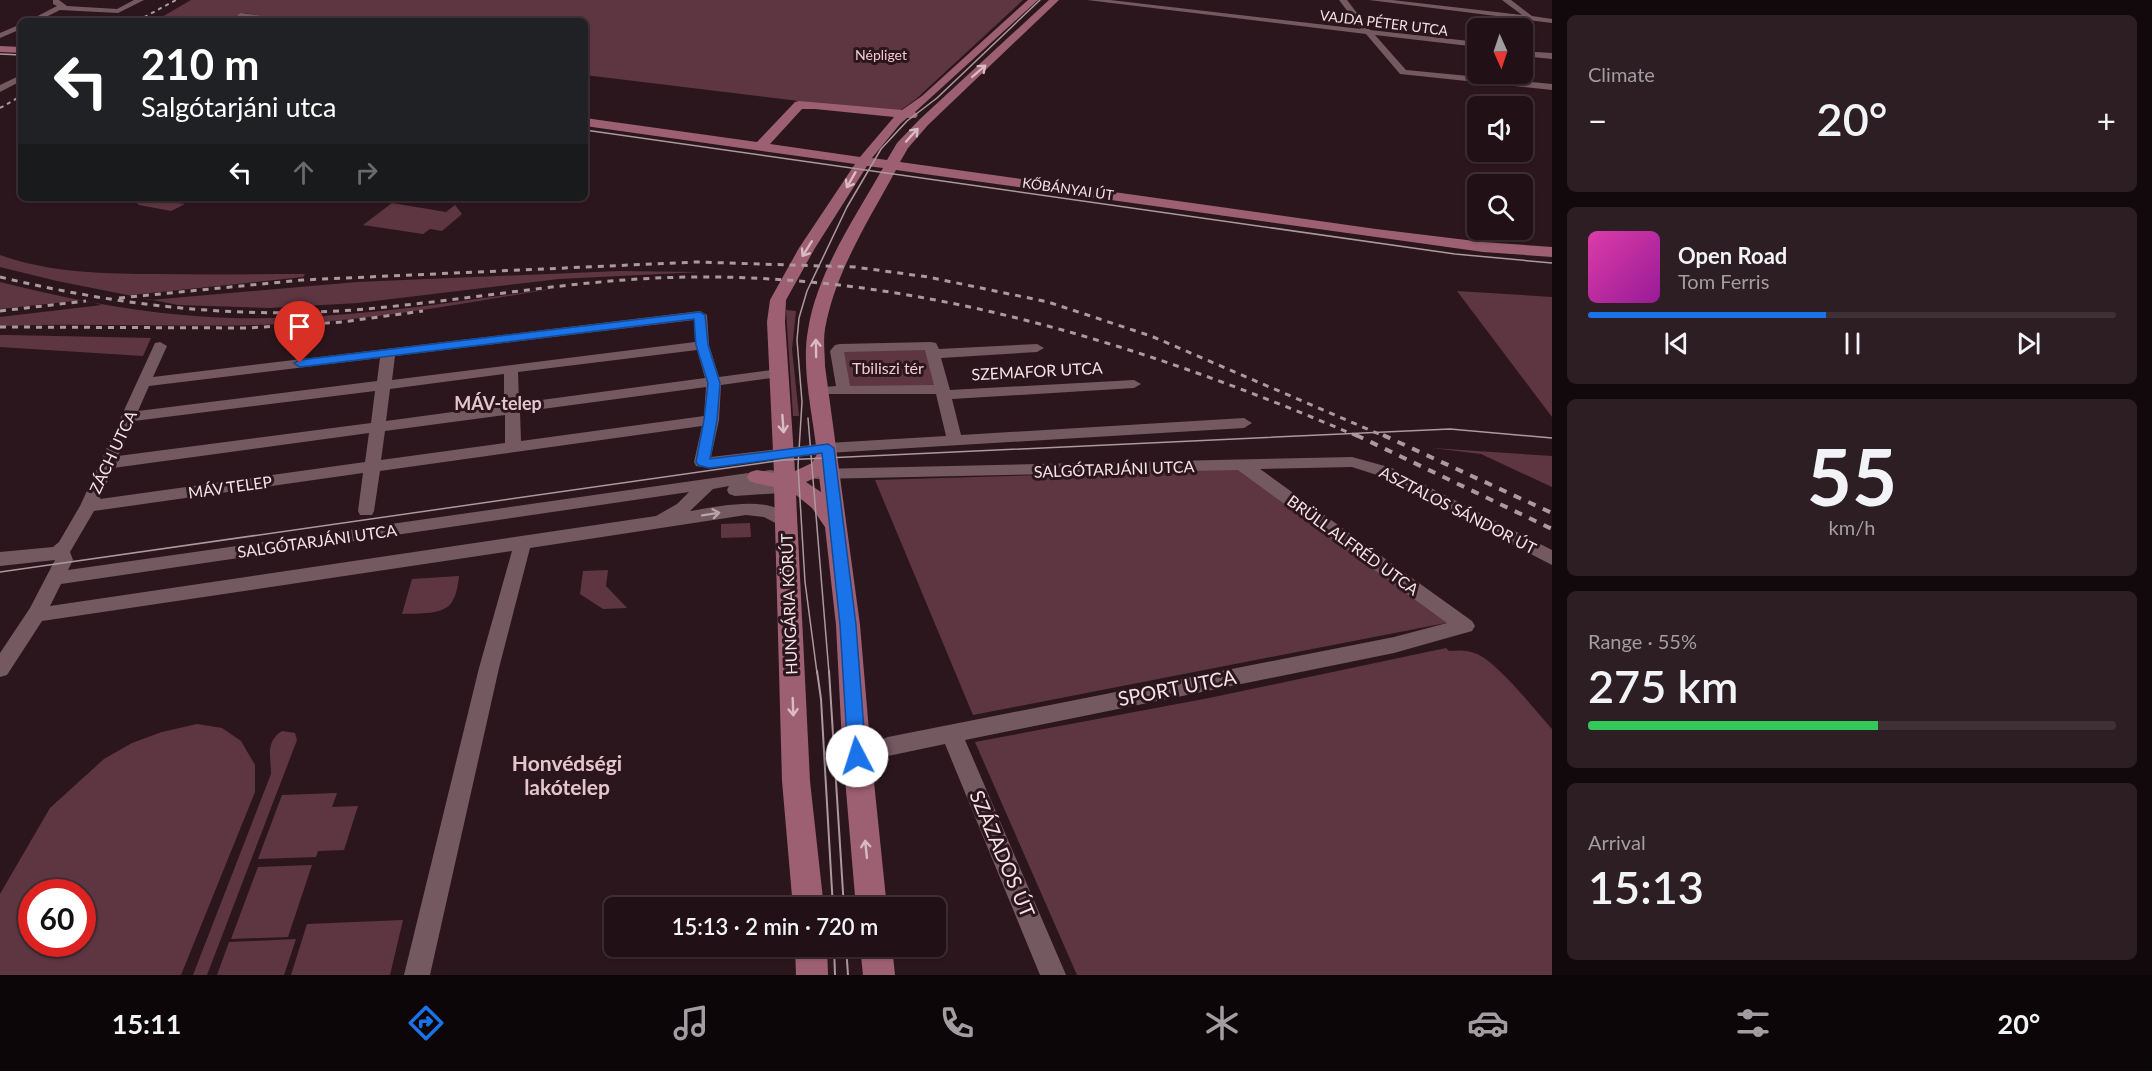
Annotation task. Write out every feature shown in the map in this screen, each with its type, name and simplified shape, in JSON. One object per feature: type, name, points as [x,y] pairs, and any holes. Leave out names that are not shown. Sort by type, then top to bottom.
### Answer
[{"type":"main road","points":[[864,159],[896,121],[926,98],[1034,0]]},
{"type":"main road","points":[[871,897],[854,722],[848,625],[815,350],[818,317],[847,246],[906,142],[933,113],[1054,0]]},
{"type":"main road","points":[[0,49],[18,50]]},
{"type":"main road","points":[[762,145],[799,105],[903,115],[933,113]]},
{"type":"main road","name":"KŐBÁNYAI ÚT","points":[[588,122],[864,159],[1407,237],[1483,247],[1552,252]]},
{"type":"main road","name":"HUNGÁRIA KÖRÚT","points":[[808,897],[796,781],[785,522],[788,477],[776,322],[778,300],[807,248],[864,159]]},
{"type":"main road","points":[[788,477],[824,463],[828,450]]},
{"type":"main road","points":[[788,477],[821,480],[831,477]]},
{"type":"main road","points":[[788,477],[822,504],[837,530]]},
{"type":"main road","points":[[811,957],[812,975]]},
{"type":"main road","points":[[877,957],[879,975]]},
{"type":"street","points":[[53,0],[63,6],[60,8]]},
{"type":"street","points":[[38,18],[60,8],[110,11],[123,9],[140,0]]},
{"type":"street","name":"VAJDA PÉTER UTCA","points":[[1091,0],[1156,5],[1467,45]]},
{"type":"street","points":[[1343,0],[1403,72],[1552,87]]},
{"type":"street","points":[[1373,0],[1524,18]]},
{"type":"street","points":[[1506,0],[1531,18]]},
{"type":"street","points":[[241,15],[261,18]]},
{"type":"street","points":[[1533,19],[1552,21]]},
{"type":"street","points":[[1533,20],[1552,32]]},
{"type":"street","points":[[0,36],[18,27]]},
{"type":"street","points":[[1533,53],[1552,55]]},
{"type":"street","points":[[0,89],[18,80]]},
{"type":"street","points":[[145,382],[700,315],[702,345],[714,383],[711,420],[702,462],[788,477]]},
{"type":"street","points":[[129,417],[702,345]]},
{"type":"street","name":"ZÁCH UTCA","points":[[58,553],[65,547],[88,506],[160,346]]},
{"type":"street","points":[[844,391],[837,351],[840,348],[931,346],[955,440]]},
{"type":"street","points":[[933,354],[1037,348]]},
{"type":"street","points":[[366,511],[388,353]]},
{"type":"street","points":[[511,369],[513,447]]},
{"type":"street","points":[[108,463],[779,373]]},
{"type":"street","name":"SZEMAFOR UTCA","points":[[942,392],[1134,384]]},
{"type":"street","points":[[819,391],[942,392]]},
{"type":"street","name":"MÁV TELEP","points":[[88,506],[711,420]]},
{"type":"street","name":"SALGÓTARJÁNI UTCA","points":[[57,578],[664,490],[704,488],[788,477],[828,450],[1244,423]]},
{"type":"street","name":"SALGÓTARJÁNI UTCA","points":[[831,477],[1241,464],[1341,462],[1363,464]]},
{"type":"street","name":"BRÜLL ALFRÉD UTCA","points":[[1241,464],[1465,626]]},
{"type":"street","name":"ASZTALOS SÁNDOR ÚT","points":[[1363,464],[1386,472],[1552,558]]},
{"type":"street","name":"SALGÓTARJÁNI UTCA","points":[[653,523],[683,508],[704,488]]},
{"type":"street","name":"SALGÓTARJÁNI UTCA","points":[[37,613],[48,614],[746,509],[768,512],[785,522]]},
{"type":"street","points":[[417,975],[489,668],[523,541]]},
{"type":"street","points":[[0,559],[58,553],[63,555],[64,560],[57,578],[37,613],[0,669]]},
{"type":"street","name":"SPORT UTCA","points":[[888,746],[1394,645],[1465,626]]},
{"type":"street","points":[[854,722],[873,739],[888,746]]},
{"type":"street","name":"SZÁZADOS ÚT","points":[[952,734],[1053,975]]},
{"type":"street","points":[[859,769],[880,749],[888,746]]},
{"type":"green space","name":"Népliget","points":[[191,0],[1023,0],[916,99],[901,110],[889,112],[588,75],[588,18],[270,18],[244,13],[230,18],[160,18]]},
{"type":"green space","points":[[139,201],[163,201],[185,204],[171,211],[137,203]]},
{"type":"green space","points":[[392,203],[446,212],[455,205],[462,214],[442,231],[430,229],[423,234],[363,225]]},
{"type":"green space","points":[[0,255],[38,266],[98,273],[305,274],[303,277],[131,295],[141,298],[0,267]]},
{"type":"green space","points":[[619,271],[701,272],[559,279],[358,303],[270,308],[178,305],[152,300],[357,282]]},
{"type":"green space","points":[[0,282],[45,293],[81,300],[0,309]]},
{"type":"green space","points":[[558,288],[337,321],[267,325],[0,326],[0,317],[102,305],[92,302],[183,315],[277,318],[418,307]]},
{"type":"green space","points":[[1457,291],[1552,297],[1552,417]]},
{"type":"green space","points":[[786,310],[796,311],[792,349],[799,416],[793,416]]},
{"type":"green space","points":[[0,335],[151,338],[143,356],[0,347]]},
{"type":"green space","name":"Tbiliszi tér","points":[[926,349],[935,383],[933,386],[849,388],[842,350]]},
{"type":"green space","points":[[1432,448],[1552,456],[1552,487],[1481,454]]},
{"type":"green space","points":[[1241,469],[1451,622],[973,715],[875,480]]},
{"type":"green space","points":[[750,523],[751,537],[721,538],[721,524]]},
{"type":"green space","points":[[608,570],[606,586],[627,608],[603,609],[580,594],[583,571]]},
{"type":"green space","points":[[459,576],[454,597],[444,609],[430,613],[402,614],[412,579]]},
{"type":"green space","points":[[1446,648],[1449,651],[1470,652],[1486,659],[1516,688],[1552,729],[1552,975],[1077,975],[975,742],[1209,698]]},
{"type":"green space","points":[[197,724],[222,728],[241,741],[255,765],[255,792],[181,975],[0,975],[0,894],[50,808],[104,759],[132,743],[162,732]]},
{"type":"green space","points":[[282,731],[295,733],[297,740],[207,975],[193,975],[271,774],[271,745]]},
{"type":"green space","points":[[337,793],[332,807],[358,806],[344,850],[318,851],[316,857],[258,859],[282,795]]},
{"type":"green space","points":[[312,865],[288,937],[231,939],[258,867]]},
{"type":"green space","points":[[403,920],[390,975],[291,975],[307,924]]},
{"type":"green space","points":[[296,939],[284,975],[217,975],[229,942]]},
{"type":"tram line","points":[[868,170],[881,149],[907,121],[937,98],[1040,0]]},
{"type":"tram line","points":[[0,54],[18,55]]},
{"type":"tram line","points":[[588,130],[868,170]]},
{"type":"tram line","points":[[798,459],[802,402],[797,340],[799,318],[807,291],[847,207],[868,170]]},
{"type":"tram line","points":[[868,170],[1455,254],[1552,263]]},
{"type":"tram line","points":[[808,418],[811,459]]},
{"type":"tram line","points":[[811,459],[1450,429],[1552,438]]},
{"type":"tram line","points":[[0,572],[798,459]]},
{"type":"tram line","points":[[798,459],[805,582],[817,673]]},
{"type":"tram line","points":[[798,459],[811,459]]},
{"type":"tram line","points":[[811,459],[829,673]]},
{"type":"tram line","points":[[817,671],[821,699],[832,897]]},
{"type":"tram line","points":[[829,671],[843,897]]},
{"type":"tram line","points":[[834,957],[835,975]]},
{"type":"tram line","points":[[847,957],[848,975]]},
{"type":"railway","points":[[143,18],[176,0]]},
{"type":"railway","points":[[0,108],[18,98]]},
{"type":"railway","points":[[119,298],[302,280],[696,262],[855,267],[928,277],[1048,302],[1151,336],[1386,437]]},
{"type":"railway","points":[[0,277],[131,302],[264,313],[353,310],[569,285],[656,278],[785,280],[870,289],[954,304],[1037,323],[1120,347],[1201,374],[1359,437]]},
{"type":"railway","points":[[0,311],[86,301]]},
{"type":"railway","points":[[0,327],[248,328],[342,322],[423,311]]},
{"type":"railway","points":[[1356,435],[1552,529]]},
{"type":"railway","points":[[1383,435],[1552,513]]},
{"type":"district","name":"MÁV-telep","points":[[498,404]]},
{"type":"district","name":"Honvédségi lakótelep","points":[[567,776]]},
{"type":"route","points":[[300,363],[700,315],[702,345],[714,383],[711,420],[702,462],[709,464],[828,448],[848,625],[857,756]]}]
